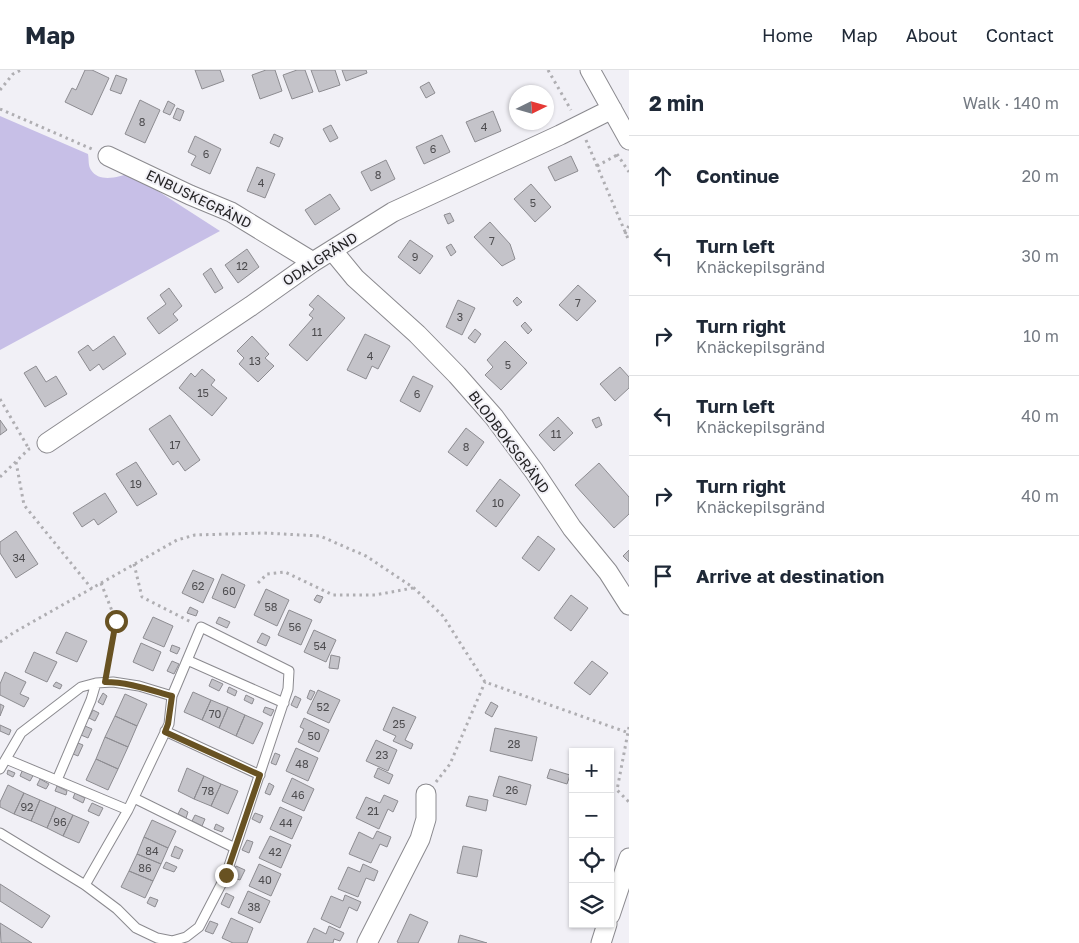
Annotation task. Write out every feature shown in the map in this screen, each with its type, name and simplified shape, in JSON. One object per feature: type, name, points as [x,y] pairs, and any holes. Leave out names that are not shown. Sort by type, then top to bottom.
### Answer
[{"type":"street","points":[[590,70],[612,109],[622,147]]},
{"type":"street","name":"ODALGRÄND","points":[[47,443],[313,262],[393,212],[580,126],[612,109]]},
{"type":"street","name":"ENBUSKEGRÄND","points":[[108,156],[190,195],[231,212],[313,262]]},
{"type":"street","name":"BLODBOKSGRÄND","points":[[332,250],[355,278],[417,334],[494,417],[534,471],[572,528],[608,572],[629,605]]},
{"type":"street","points":[[367,943],[420,840],[426,819],[426,794]]},
{"type":"street","points":[[614,903],[629,858]]},
{"type":"street","points":[[601,943],[606,928]]},
{"type":"lane","points":[[0,833],[85,885],[117,909],[136,928],[157,938],[172,941],[186,937],[199,927],[226,875],[284,703],[288,689],[289,671],[201,627],[172,696],[165,732],[128,810],[85,885]]},
{"type":"lane","points":[[187,660],[284,703]]},
{"type":"lane","points":[[0,769],[21,733],[81,688],[100,682],[114,682],[139,686],[172,696]]},
{"type":"lane","points":[[57,780],[100,682]]},
{"type":"lane","points":[[165,732],[260,775]]},
{"type":"lane","points":[[6,759],[128,810]]},
{"type":"lane","points":[[134,798],[235,848]]},
{"type":"path","points":[[0,90],[13,74],[21,70]]},
{"type":"path","points":[[546,70],[580,126],[629,241]]},
{"type":"path","points":[[0,109],[108,156]]},
{"type":"path","points":[[597,166],[618,155],[622,147]]},
{"type":"path","points":[[618,155],[622,147]]},
{"type":"path","points":[[618,155],[629,172]]},
{"type":"path","points":[[625,235],[629,225]]},
{"type":"path","points":[[0,399],[29,449]]},
{"type":"path","points":[[0,477],[29,449],[47,443]]},
{"type":"path","points":[[16,462],[24,505],[92,589]]},
{"type":"path","points":[[0,642],[177,540],[194,535],[264,532],[320,536],[366,556],[414,588],[443,616],[485,682],[628,733]]},
{"type":"path","points":[[134,564],[142,597],[201,627]]},
{"type":"path","points":[[258,583],[267,574],[285,572],[333,595],[375,595],[414,588]]},
{"type":"path","points":[[100,682],[116,621],[101,583]]},
{"type":"path","points":[[426,794],[450,764],[485,682]]},
{"type":"path","points":[[629,727],[617,790],[629,802]]},
{"type":"shaded area","points":[[0,116],[88,154],[90,168],[99,177],[109,178],[130,173],[220,231],[0,350]]},
{"type":"building","points":[[85,70],[92,70],[109,78],[92,115],[65,102],[72,88],[76,90]]},
{"type":"building","points":[[195,70],[220,70],[224,81],[202,89]]},
{"type":"building","points":[[266,70],[275,70],[282,91],[260,99],[252,75]]},
{"type":"building","points":[[297,70],[305,70],[313,92],[292,99],[283,75]]},
{"type":"building","points":[[311,70],[335,70],[340,85],[319,92]]},
{"type":"building","points":[[342,70],[366,70],[367,73],[346,81]]},
{"type":"building","points":[[116,75],[127,79],[121,94],[110,90]]},
{"type":"building","points":[[429,82],[435,93],[426,98],[420,87]]},
{"type":"building","points":[[140,100],[160,110],[145,143],[125,134]]},
{"type":"building","points":[[168,101],[175,105],[170,115],[163,112]]},
{"type":"building","points":[[177,108],[184,111],[180,121],[173,118]]},
{"type":"building","points":[[493,111],[501,131],[475,142],[466,122]]},
{"type":"building","points":[[331,125],[338,138],[330,142],[323,129]]},
{"type":"building","points":[[274,134],[283,138],[279,147],[270,143]]},
{"type":"building","points":[[442,135],[450,152],[424,164],[416,147]]},
{"type":"building","points":[[195,136],[221,149],[210,174],[191,165],[196,156],[188,152]]},
{"type":"building","points":[[571,156],[578,171],[555,181],[548,167]]},
{"type":"building","points":[[386,160],[395,179],[371,191],[361,172]]},
{"type":"building","points":[[257,167],[275,174],[265,198],[247,191]]},
{"type":"building","points":[[531,184],[551,207],[535,222],[514,199]]},
{"type":"building","points":[[330,194],[340,209],[315,225],[305,210]]},
{"type":"building","points":[[450,213],[454,221],[448,224],[444,215]]},
{"type":"building","points":[[490,222],[510,244],[515,259],[502,266],[474,237]]},
{"type":"building","points":[[410,240],[433,256],[420,274],[398,257]]},
{"type":"building","points":[[451,244],[456,252],[451,256],[446,247]]},
{"type":"building","points":[[247,249],[259,267],[238,283],[225,265]]},
{"type":"building","points":[[211,268],[223,288],[215,293],[203,274]]},
{"type":"building","points":[[578,285],[596,301],[577,321],[559,305]]},
{"type":"building","points":[[169,288],[182,306],[173,314],[178,320],[159,334],[147,318],[166,304],[160,295]]},
{"type":"building","points":[[318,295],[345,318],[307,361],[289,345],[313,318],[309,315],[314,309],[309,305]]},
{"type":"building","points":[[517,297],[522,302],[517,306],[513,301]]},
{"type":"building","points":[[458,300],[475,308],[462,335],[446,327]]},
{"type":"building","points":[[525,322],[532,330],[528,334],[521,326]]},
{"type":"building","points":[[475,329],[481,334],[475,343],[468,338]]},
{"type":"building","points":[[365,334],[390,346],[378,369],[372,366],[366,379],[347,370]]},
{"type":"building","points":[[114,336],[126,354],[103,370],[99,364],[90,371],[78,352],[88,345],[93,351]]},
{"type":"building","points":[[252,336],[269,354],[265,358],[274,366],[258,382],[239,364],[244,358],[237,351]]},
{"type":"building","points":[[505,341],[527,363],[501,390],[485,375],[493,367],[487,360]]},
{"type":"building","points":[[36,366],[46,382],[56,376],[67,394],[45,407],[24,373]]},
{"type":"building","points":[[620,367],[629,377],[629,388],[615,401],[600,384]]},
{"type":"building","points":[[202,369],[215,380],[211,385],[227,398],[212,416],[179,388],[191,373],[195,377]]},
{"type":"building","points":[[413,376],[433,386],[420,412],[400,401]]},
{"type":"building","points":[[170,415],[200,460],[185,471],[178,461],[173,465],[149,429]]},
{"type":"building","points":[[558,417],[573,433],[554,451],[539,435]]},
{"type":"building","points":[[599,417],[602,425],[596,428],[592,420]]},
{"type":"building","points":[[0,420],[7,430],[0,435]]},
{"type":"building","points":[[466,428],[484,442],[467,466],[448,452]]},
{"type":"building","points":[[136,462],[157,494],[137,506],[116,474]]},
{"type":"building","points":[[599,463],[629,497],[629,514],[614,528],[575,485]]},
{"type":"building","points":[[500,479],[520,495],[496,527],[476,511]]},
{"type":"building","points":[[105,493],[117,512],[98,525],[94,519],[82,527],[73,513]]},
{"type":"building","points":[[16,531],[38,564],[16,578],[0,553],[0,542]]},
{"type":"building","points":[[538,536],[555,549],[539,571],[522,558]]},
{"type":"building","points":[[629,550],[629,562],[623,556]]},
{"type":"building","points":[[193,570],[214,579],[203,603],[182,593]]},
{"type":"building","points":[[222,574],[245,585],[235,608],[212,598]]},
{"type":"building","points":[[266,589],[289,600],[277,626],[254,615]]},
{"type":"building","points":[[317,595],[323,597],[320,603],[314,600]]},
{"type":"building","points":[[571,595],[588,608],[571,631],[554,618]]},
{"type":"building","points":[[190,607],[198,611],[196,616],[187,613]]},
{"type":"building","points":[[289,610],[312,620],[301,645],[278,635]]},
{"type":"building","points":[[153,617],[173,626],[164,647],[143,638]]},
{"type":"building","points":[[219,617],[230,622],[227,628],[216,623]]},
{"type":"building","points":[[314,630],[336,640],[326,662],[304,652]]},
{"type":"building","points":[[66,632],[87,641],[77,662],[56,653]]},
{"type":"building","points":[[262,633],[270,637],[266,646],[257,642]]},
{"type":"building","points":[[141,643],[161,652],[153,671],[133,662]]},
{"type":"building","points":[[172,645],[180,648],[177,654],[170,651]]},
{"type":"building","points":[[34,652],[57,662],[47,682],[25,672]]},
{"type":"building","points":[[331,655],[340,657],[338,669],[329,668]]},
{"type":"building","points":[[172,661],[179,664],[174,674],[167,671]]},
{"type":"building","points":[[592,661],[608,673],[590,695],[574,683]]},
{"type":"building","points":[[5,672],[26,682],[20,694],[29,698],[24,707],[0,695],[0,684]]},
{"type":"building","points":[[212,679],[223,684],[219,691],[209,686]]},
{"type":"building","points":[[56,682],[62,685],[60,689],[53,686]]},
{"type":"building","points":[[229,687],[237,691],[235,696],[227,692]]},
{"type":"building","points":[[310,690],[315,692],[311,700],[307,698]]},
{"type":"building","points":[[318,690],[340,700],[329,723],[307,713]]},
{"type":"building","points":[[193,692],[211,700],[202,720],[184,712]]},
{"type":"building","points":[[103,693],[107,696],[103,705],[98,702]]},
{"type":"building","points":[[125,694],[147,704],[137,726],[115,716]]},
{"type":"building","points":[[246,695],[254,699],[252,704],[244,700]]},
{"type":"building","points":[[295,696],[301,699],[297,708],[291,705]]},
{"type":"building","points":[[211,700],[228,707],[219,728],[202,720]]},
{"type":"building","points":[[491,702],[498,706],[492,717],[485,713]]},
{"type":"building","points":[[0,704],[4,706],[0,716]]},
{"type":"building","points":[[228,707],[245,715],[236,736],[219,728]]},
{"type":"building","points":[[265,707],[274,710],[271,716],[263,712]]},
{"type":"building","points":[[393,707],[416,717],[405,740],[413,744],[411,749],[393,741],[396,736],[383,730]]},
{"type":"building","points":[[93,710],[99,713],[95,721],[89,718]]},
{"type":"building","points":[[245,715],[263,723],[253,744],[236,736]]},
{"type":"building","points":[[115,716],[137,726],[128,747],[105,737]]},
{"type":"building","points":[[304,718],[329,730],[319,752],[298,742],[304,729],[300,727]]},
{"type":"building","points":[[0,725],[11,730],[9,735],[0,731]]},
{"type":"building","points":[[85,726],[92,729],[88,738],[81,735]]},
{"type":"building","points":[[495,728],[537,737],[532,761],[490,751]]},
{"type":"building","points":[[105,737],[128,747],[118,769],[96,759]]},
{"type":"building","points":[[376,740],[397,750],[388,771],[366,761]]},
{"type":"building","points":[[78,743],[83,745],[78,756],[73,754]]},
{"type":"building","points":[[296,748],[318,758],[308,781],[286,771]]},
{"type":"building","points":[[275,753],[280,755],[276,765],[271,763]]},
{"type":"building","points":[[96,759],[118,769],[108,790],[86,780]]},
{"type":"building","points":[[187,768],[204,776],[194,799],[178,791]]},
{"type":"building","points":[[378,768],[393,775],[389,784],[374,777]]},
{"type":"building","points":[[23,769],[34,774],[30,781],[20,776]]},
{"type":"building","points":[[550,769],[569,775],[567,784],[547,778]]},
{"type":"building","points":[[8,770],[15,773],[13,777],[7,774]]},
{"type":"building","points":[[204,776],[221,784],[211,806],[194,799]]},
{"type":"building","points":[[499,776],[531,785],[526,805],[493,796]]},
{"type":"building","points":[[292,778],[314,789],[304,811],[282,801]]},
{"type":"building","points":[[40,779],[49,784],[46,789],[37,785]]},
{"type":"building","points":[[269,783],[274,786],[270,795],[265,793]]},
{"type":"building","points":[[221,784],[238,791],[228,814],[211,806]]},
{"type":"building","points":[[8,785],[24,793],[14,814],[0,807],[0,802]]},
{"type":"building","points":[[57,786],[67,791],[66,795],[55,791]]},
{"type":"building","points":[[24,793],[40,800],[31,821],[14,814]]},
{"type":"building","points":[[75,793],[85,798],[83,803],[73,798]]},
{"type":"building","points":[[384,795],[398,801],[393,812],[388,809],[379,829],[356,818],[366,797],[380,803]]},
{"type":"building","points":[[469,796],[488,800],[486,811],[466,806]]},
{"type":"building","points":[[40,800],[56,807],[47,828],[31,821]]},
{"type":"building","points":[[92,803],[103,808],[99,816],[88,811]]},
{"type":"building","points":[[56,807],[73,815],[63,836],[47,828]]},
{"type":"building","points":[[280,807],[302,817],[292,839],[270,829]]},
{"type":"building","points":[[181,808],[188,812],[186,818],[178,814]]},
{"type":"building","points":[[255,813],[263,816],[260,823],[252,819]]},
{"type":"building","points":[[73,815],[89,822],[79,843],[63,836]]},
{"type":"building","points":[[195,815],[205,819],[202,826],[192,821]]},
{"type":"building","points":[[152,820],[176,831],[168,848],[144,837]]},
{"type":"building","points":[[216,824],[224,828],[222,832],[214,829]]},
{"type":"building","points":[[377,831],[391,837],[387,847],[380,844],[371,863],[349,854],[359,832],[373,839]]},
{"type":"building","points":[[270,836],[291,845],[281,868],[259,858]]},
{"type":"building","points":[[144,837],[168,848],[161,864],[137,854]]},
{"type":"building","points":[[247,840],[253,842],[249,853],[242,850]]},
{"type":"building","points":[[175,846],[183,850],[179,859],[171,856]]},
{"type":"building","points":[[463,846],[482,850],[477,877],[457,873]]},
{"type":"building","points":[[137,854],[161,864],[153,881],[129,871]]},
{"type":"building","points":[[166,862],[177,867],[174,872],[163,868]]},
{"type":"building","points":[[259,864],[281,874],[271,896],[249,886]]},
{"type":"building","points":[[363,864],[378,871],[374,881],[366,878],[358,897],[338,889],[348,867],[360,872]]},
{"type":"building","points":[[236,866],[245,870],[240,880],[231,877]]},
{"type":"building","points":[[129,871],[153,881],[145,898],[121,887]]},
{"type":"building","points":[[0,884],[50,916],[42,928],[0,901]]},
{"type":"building","points":[[248,891],[270,901],[260,923],[238,913]]},
{"type":"building","points":[[226,893],[234,897],[229,908],[221,904]]},
{"type":"building","points":[[345,895],[361,902],[357,911],[349,907],[340,928],[321,919],[331,896],[343,901]]},
{"type":"building","points":[[150,897],[158,900],[155,907],[147,903]]},
{"type":"building","points":[[410,914],[428,922],[418,943],[399,943],[397,942]]},
{"type":"building","points":[[231,918],[253,928],[247,943],[233,943],[222,938]]},
{"type":"building","points":[[210,921],[218,924],[213,934],[205,931]]},
{"type":"building","points":[[0,923],[32,943],[1,943]]},
{"type":"building","points":[[329,926],[344,933],[340,941],[334,939],[333,943],[307,943],[314,928],[326,934]]},
{"type":"building","points":[[460,935],[487,943],[458,943]]},
{"type":"route","points":[[116,621],[105,682],[139,686],[172,696],[165,732],[260,775],[226,875]]}]
